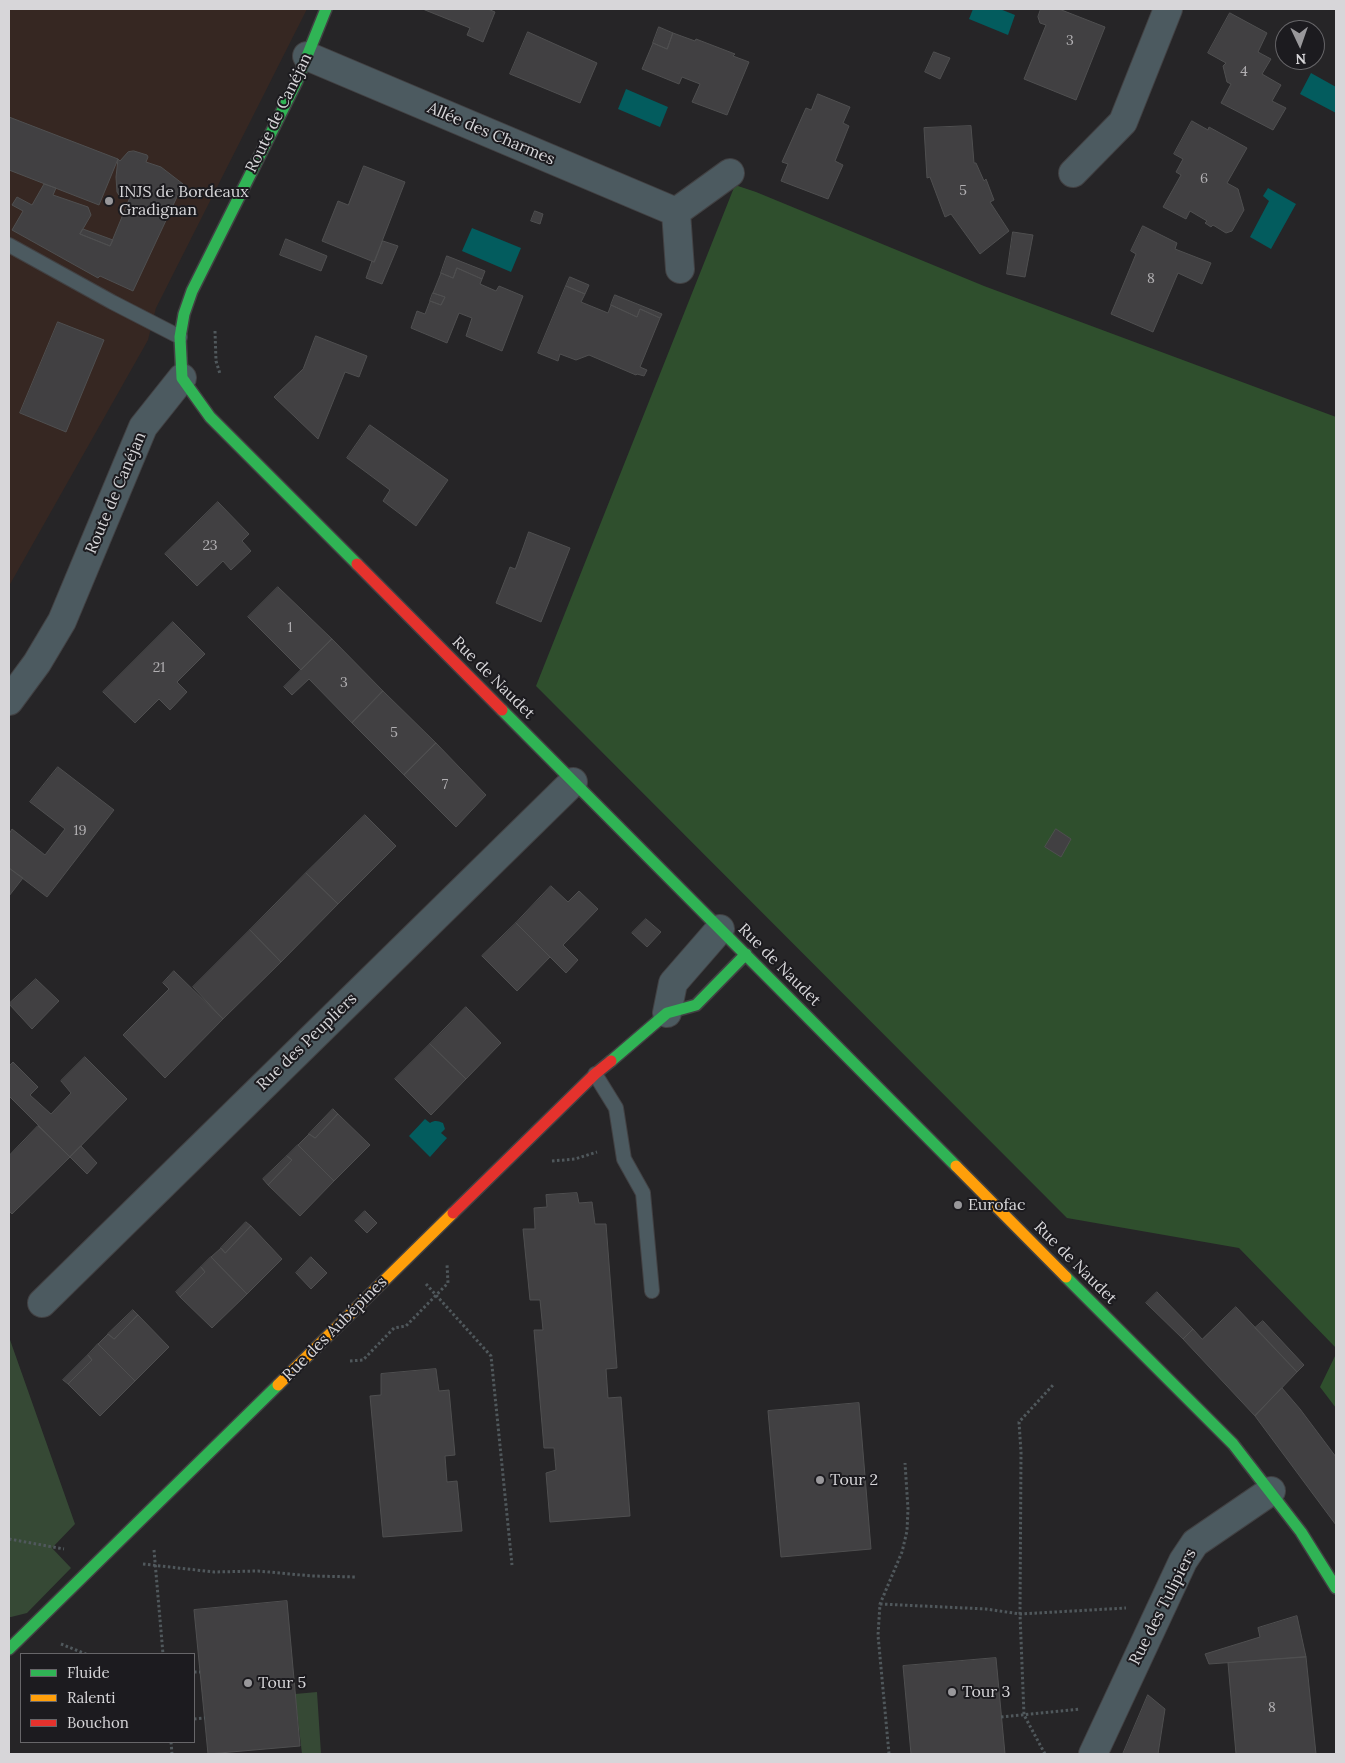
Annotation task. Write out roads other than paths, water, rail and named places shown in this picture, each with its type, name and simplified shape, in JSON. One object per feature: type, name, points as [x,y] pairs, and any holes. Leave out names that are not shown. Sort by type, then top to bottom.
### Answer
[{"type":"street","name":"Route de Canéjan","points":[[9,701],[37,664],[62,621],[143,427],[182,378],[180,337],[184,314],[192,291],[297,81],[326,9]]},
{"type":"street","points":[[1073,173],[1123,122],[1168,9]]},
{"type":"street","name":"Allée des Charmes","points":[[307,56],[676,212]]},
{"type":"street","points":[[680,269],[676,212],[730,173]]},
{"type":"street","name":"Rue de Naudet","points":[[182,378],[210,417],[1233,1444],[1298,1526],[1336,1588]]},
{"type":"street","name":"Rue des Peupliers","points":[[42,1303],[573,782]]},
{"type":"street","points":[[667,1013],[673,983],[720,929]]},
{"type":"street","name":"Rue des Aubépines","points":[[9,1649],[595,1074],[667,1013],[696,1006],[746,954]]},
{"type":"street","name":"Rue des Tulipiers","points":[[1093,1754],[1183,1561],[1195,1543],[1271,1491]]},
{"type":"lane","points":[[9,245],[180,337]]},
{"type":"lane","points":[[595,1074],[616,1108],[624,1159],[643,1193],[652,1291]]},
{"type":"water","points":[[973,9],[1000,9],[1015,15],[1008,35],[969,19]]},
{"type":"water","points":[[1311,73],[1336,87],[1336,113],[1300,94]]},
{"type":"water","points":[[626,89],[668,107],[660,127],[618,109]]},
{"type":"water","points":[[1268,188],[1296,204],[1271,249],[1250,237],[1269,201],[1263,196]]},
{"type":"water","points":[[472,228],[521,248],[511,272],[462,251]]},
{"type":"water","points":[[425,1119],[430,1123],[436,1121],[443,1123],[445,1129],[441,1133],[447,1138],[430,1157],[409,1136]]},
{"type":"place","name":"INJS de Bordeaux Gradignan","points":[[109,201]]},
{"type":"place","name":"Eurofac","points":[[958,1205]]},
{"type":"place","name":"Tour 2","points":[[820,1480]]},
{"type":"place","name":"Tour 5","points":[[248,1683]]},
{"type":"place","name":"Tour 3","points":[[952,1692]]}]
